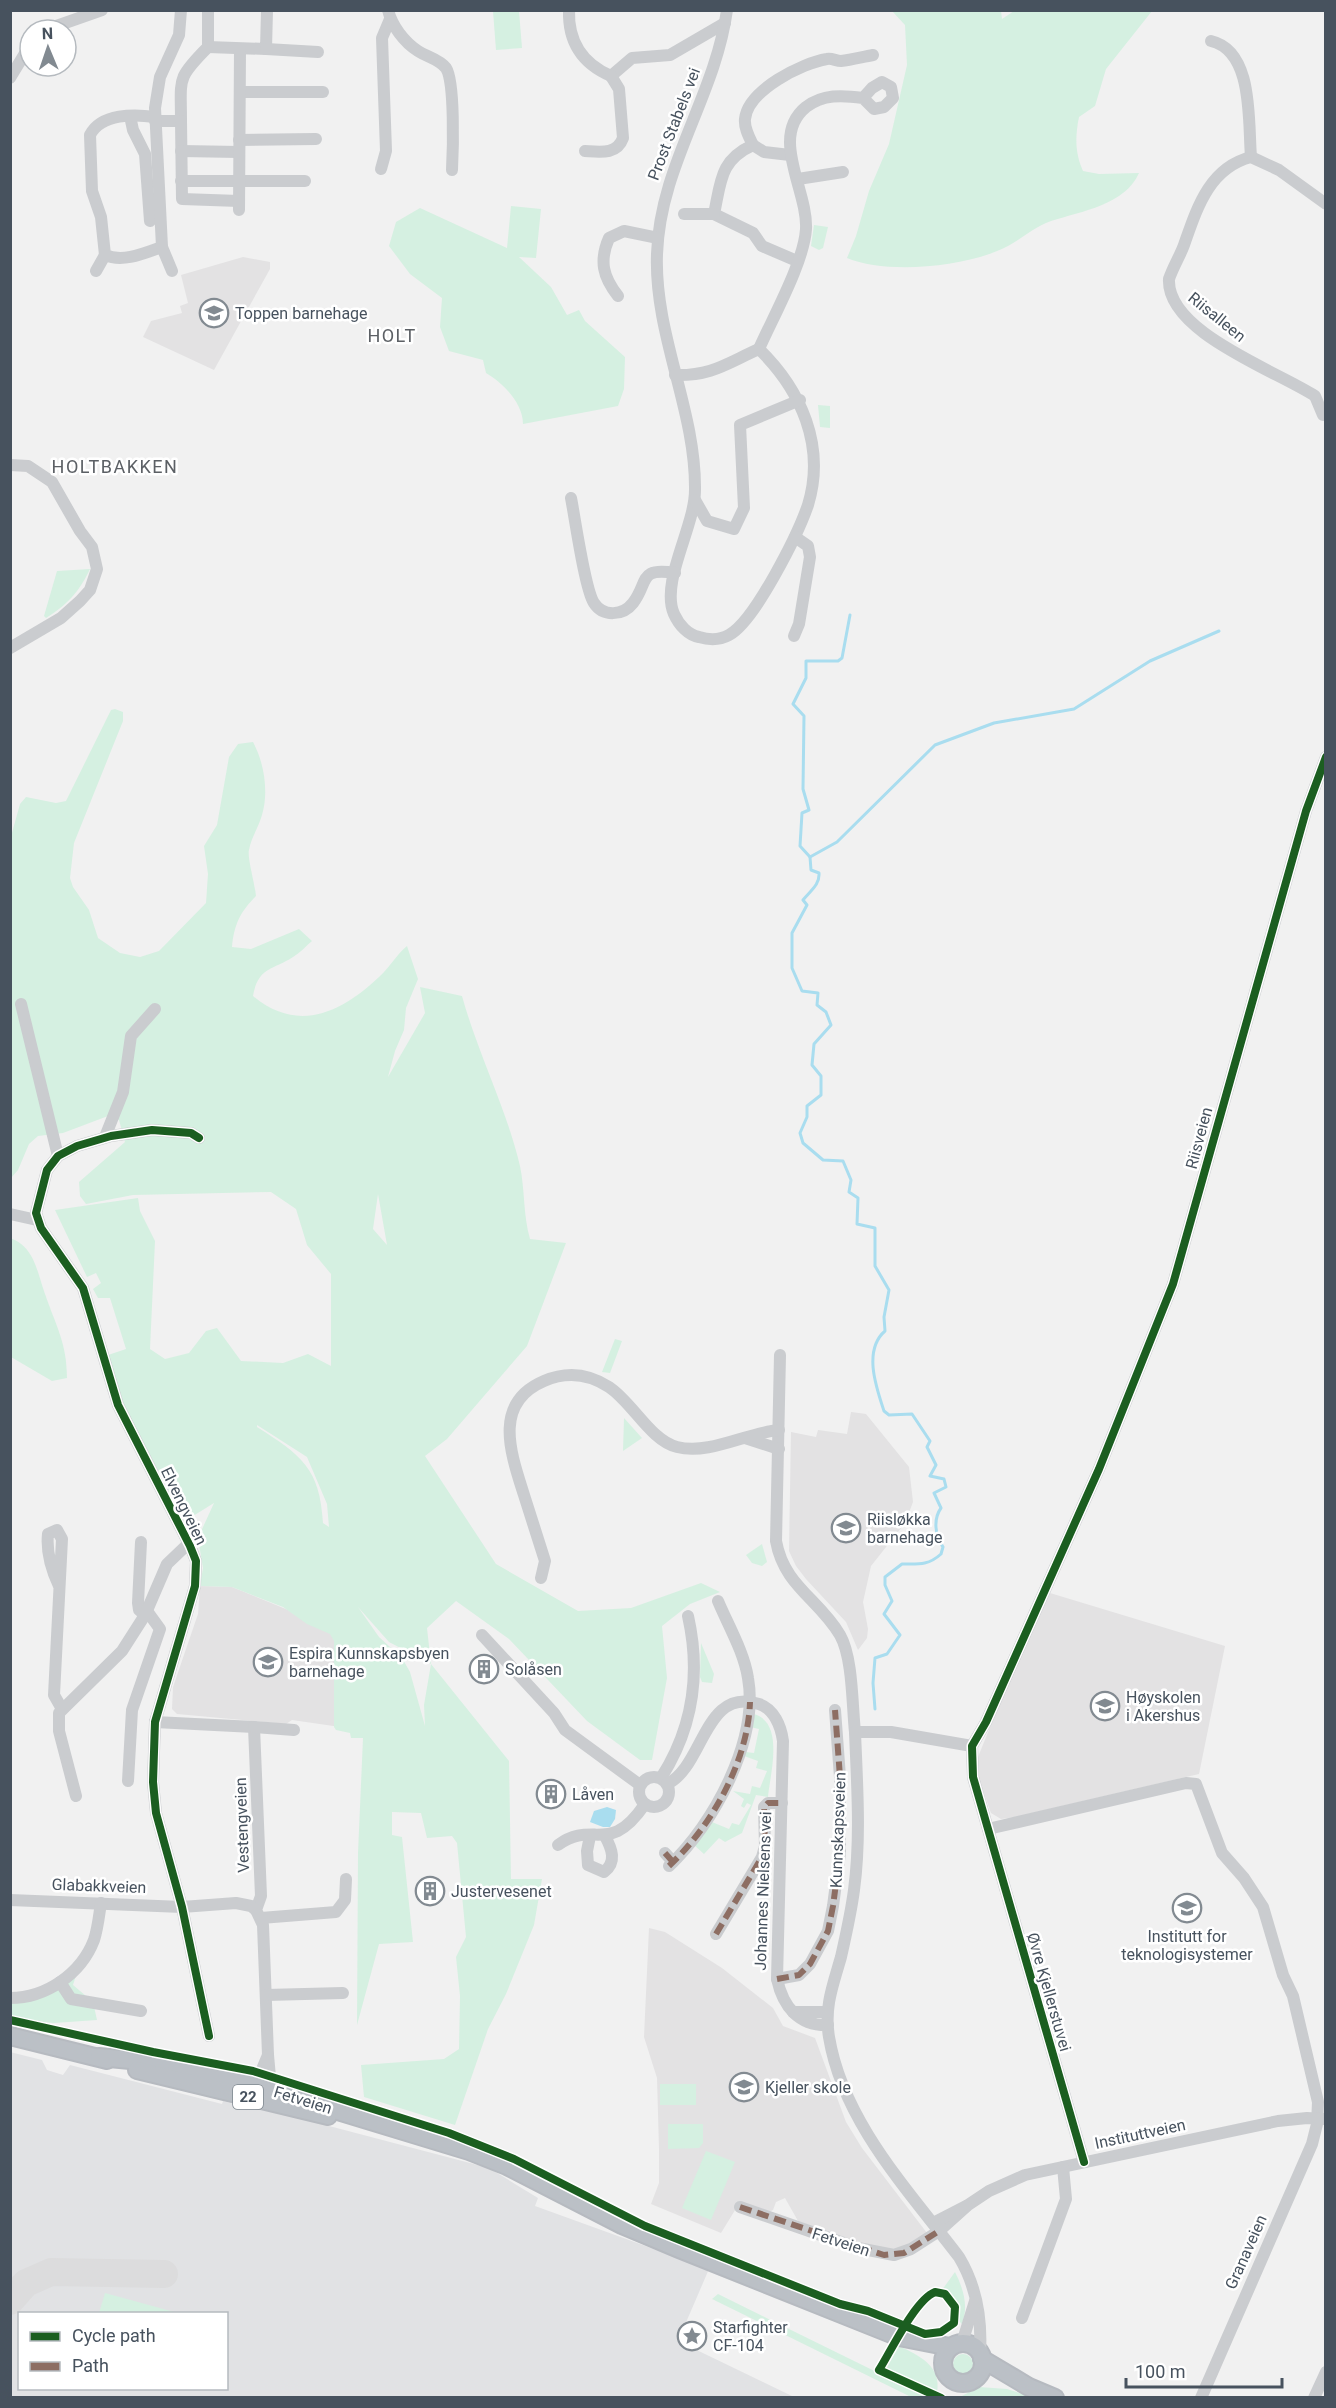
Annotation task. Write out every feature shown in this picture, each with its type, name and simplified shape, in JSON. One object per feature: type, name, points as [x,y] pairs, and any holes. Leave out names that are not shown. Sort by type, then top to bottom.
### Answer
[{"type":"highway","name":"Fetveien","points":[[10,2036],[99,2057],[134,2069],[260,2091],[490,2158],[622,2225],[899,2337],[943,2367]]},
{"type":"highway","name":"Fetveien","points":[[899,2337],[956,2345]]},
{"type":"highway","name":"22","points":[[956,2345],[972,2346],[981,2356],[1029,2387],[1055,2397]]},
{"type":"highway","points":[[943,2367],[944,2356],[956,2345]]},
{"type":"highway","points":[[975,2379],[981,2370],[981,2356]]},
{"type":"highway","name":"22","points":[[943,2367],[947,2376],[955,2382],[966,2383],[975,2379],[1029,2387]]},
{"type":"street","points":[[78,18],[102,10]]},
{"type":"street","points":[[172,271],[162,247],[155,119],[157,92],[179,35],[181,10]]},
{"type":"street","points":[[208,10],[208,47],[184,72],[181,80],[182,199],[239,206],[240,49]]},
{"type":"street","points":[[266,49],[267,10]]},
{"type":"street","points":[[570,10],[575,44],[581,55],[588,64],[611,76],[619,89],[623,138],[621,145],[613,150],[585,151]]},
{"type":"street","points":[[381,168],[386,151],[382,38],[389,15]]},
{"type":"street","points":[[389,15],[409,44],[440,62],[448,72],[452,122],[452,170]]},
{"type":"street","name":"Prost Stabels vei","points":[[611,76],[632,58],[670,55],[726,17]]},
{"type":"street","name":"Prost Stabels vei","points":[[726,17],[719,54],[668,182],[657,256],[660,302],[693,459],[695,500],[675,573],[670,601],[682,628],[694,636],[719,639],[731,634],[747,617],[795,537],[812,491],[813,456],[800,400],[780,369],[759,349]]},
{"type":"street","points":[[1211,41],[1223,44],[1239,63],[1244,76],[1251,157],[1279,170],[1326,204]]},
{"type":"street","points":[[208,47],[318,52]]},
{"type":"street","points":[[790,155],[764,152],[753,145],[746,131],[745,117],[761,93],[783,76],[807,64],[822,60],[839,61],[873,55]]},
{"type":"street","points":[[10,78],[18,65]]},
{"type":"street","points":[[240,92],[323,92]]},
{"type":"street","points":[[675,375],[694,376],[715,372],[759,349],[797,261],[806,230],[805,208],[790,155],[789,137],[793,124],[800,112],[813,102],[828,96],[863,98]]},
{"type":"street","points":[[130,116],[132,130],[145,154],[150,221]]},
{"type":"street","points":[[96,271],[105,255],[101,217],[92,190],[90,135],[94,128],[107,120],[130,116],[181,122]]},
{"type":"street","points":[[181,151],[316,139]]},
{"type":"street","points":[[714,214],[723,171],[730,159],[753,145]]},
{"type":"street","name":"Riisalleen","points":[[1251,157],[1233,163],[1223,170],[1196,209],[1169,279],[1171,299],[1180,312],[1226,348],[1255,366],[1315,396],[1323,415]]},
{"type":"street","points":[[798,179],[843,172]]},
{"type":"street","points":[[181,181],[305,181]]},
{"type":"street","points":[[684,214],[714,214],[753,233],[762,246],[797,261]]},
{"type":"street","points":[[618,296],[609,285],[602,262],[609,238],[624,231],[658,238]]},
{"type":"street","points":[[105,255],[135,257],[162,247]]},
{"type":"street","points":[[695,500],[707,521],[735,529],[744,508],[740,425],[800,400]]},
{"type":"street","points":[[10,465],[28,466],[52,482],[80,531],[92,547],[97,569],[90,590],[80,602],[61,618],[10,648]]},
{"type":"street","points":[[572,498],[593,603],[604,612],[615,614],[628,609],[635,602],[644,577],[654,571],[675,573]]},
{"type":"street","points":[[794,636],[799,624],[810,556],[808,546],[795,537]]},
{"type":"street","name":"Riisveien","points":[[972,1746],[986,1722],[1078,1519],[1128,1402],[1173,1284],[1306,811],[1326,757]]},
{"type":"street","points":[[21,1004],[58,1156]]},
{"type":"street","points":[[105,1137],[123,1092],[131,1036],[156,1009]]},
{"type":"street","points":[[10,1214],[38,1220],[36,1213],[42,1182],[58,1156],[77,1146],[105,1137],[152,1130],[191,1133],[199,1138]]},
{"type":"street","name":"Elvengveien","points":[[38,1220],[83,1288],[118,1405],[189,1543],[195,1561],[195,1586],[155,1722],[153,1782],[156,1813],[182,1907],[209,2036]]},
{"type":"street","name":"Kunnskapsveien","points":[[780,1355],[776,1541],[779,1560],[790,1579],[828,1618],[842,1638],[847,1661],[855,1732],[857,1864],[851,1909],[830,1990],[827,2012],[835,2061],[858,2116],[888,2165],[969,2274],[981,2323],[981,2356]]},
{"type":"street","points":[[541,1578],[545,1561],[509,1450],[509,1425],[519,1399],[536,1384],[560,1376],[591,1378],[612,1389],[656,1434],[667,1443],[677,1447],[697,1448],[779,1430]]},
{"type":"street","points":[[745,1438],[779,1449]]},
{"type":"street","points":[[128,1781],[132,1710],[160,1629],[138,1603],[141,1542]]},
{"type":"street","name":"Elvengveien","points":[[62,1709],[111,1664],[129,1641],[146,1613],[167,1564],[189,1543]]},
{"type":"street","points":[[59,1586],[54,1695],[62,1709],[58,1718],[59,1731],[76,1796]]},
{"type":"street","points":[[669,1860],[710,1815],[738,1758],[744,1740],[750,1702],[746,1670],[718,1601]]},
{"type":"street","points":[[664,1781],[688,1722],[693,1695],[695,1653],[688,1616]]},
{"type":"street","points":[[482,1635],[554,1713],[565,1730],[640,1785]]},
{"type":"street","points":[[664,1781],[670,1793],[666,1803],[657,1808],[645,1804],[639,1796],[640,1785],[646,1779],[664,1781],[682,1771],[717,1714],[730,1704],[750,1702]]},
{"type":"street","name":"Johannes Nielsens vei","points":[[750,1702],[766,1707],[780,1726],[783,1741],[777,1979],[786,2004],[793,2012]]},
{"type":"street","points":[[777,1979],[800,1975],[810,1964],[828,1931],[840,1853],[840,1777],[835,1710]]},
{"type":"street","points":[[155,1722],[294,1730]]},
{"type":"street","name":"Vestengveien","points":[[254,1728],[261,1896],[259,1914],[271,2071],[260,2091]]},
{"type":"street","points":[[855,1732],[891,1732],[972,1746],[970,1764],[988,1829],[1185,1783],[1196,1784],[1222,1853],[1244,1878],[1263,1907],[1283,1975],[1293,1996],[1322,2119]]},
{"type":"street","name":"Johannes Nielsens vei","points":[[716,1934],[762,1857],[765,1846],[764,1807],[768,1803],[782,1803]]},
{"type":"street","points":[[558,1845],[568,1838],[605,1836],[625,1828],[645,1804]]},
{"type":"street","points":[[710,1815],[722,1821]]},
{"type":"street","name":"Øvre Kjellerstuvei","points":[[988,1829],[1084,2162]]},
{"type":"street","points":[[590,1836],[587,1851],[588,1866],[604,1872],[612,1864],[605,1836]]},
{"type":"street","points":[[259,1914],[336,1912],[345,1900],[346,1879]]},
{"type":"street","name":"Glabakkveien","points":[[10,1900],[182,1907],[236,1903],[251,1906],[259,1914]]},
{"type":"street","points":[[10,1998],[33,1996],[60,1982],[91,1948],[101,1903]]},
{"type":"street","points":[[60,1982],[71,1999],[141,2011]]},
{"type":"street","points":[[266,1995],[343,1993]]},
{"type":"street","points":[[793,2012],[827,2012]]},
{"type":"street","points":[[793,2012],[804,2022],[828,2025]]},
{"type":"street","name":"Instituttveien","points":[[936,2227],[1012,2179],[1271,2123],[1322,2119]]},
{"type":"street","name":"Granaveien","points":[[1201,2397],[1322,2119]]},
{"type":"street","points":[[1022,2318],[1066,2199],[1063,2167]]},
{"type":"street","name":"Fetveien","points":[[740,2206],[884,2255],[904,2253],[936,2227]]},
{"type":"street","points":[[956,2345],[976,2300]]},
{"type":"street","points":[[1314,2397],[1326,2372]]},
{"type":"shaded area","name":"Toppen barnehage","points":[[243,257],[270,262],[270,269],[214,370],[143,337],[151,321],[182,313],[180,306],[188,303],[181,275]]},
{"type":"shaded area","name":"Riisløkka barnehage","points":[[851,1412],[866,1414],[909,1467],[913,1502],[905,1523],[871,1566],[863,1602],[868,1629],[867,1638],[858,1650],[846,1622],[806,1579],[796,1566],[789,1551],[791,1432],[816,1437],[818,1430],[847,1434]]},
{"type":"shaded area","name":"Espira Kunnskapsbyen barnehage","points":[[200,1586],[232,1587],[342,1632],[361,1730],[292,1720],[286,1724],[177,1714],[172,1709],[173,1687],[198,1614]]},
{"type":"shaded area","name":"Høyskolen i Akershus","points":[[1050,1593],[1225,1646],[1199,1774],[1015,1817],[1001,1819],[991,1813],[976,1771],[976,1762],[1021,1650]]},
{"type":"shaded area","name":"Kjeller skole","points":[[649,1928],[665,1932],[722,1968],[773,2008],[783,2026],[815,2038],[846,2122],[862,2148],[927,2233],[901,2249],[879,2249],[798,2221],[785,2198],[776,2202],[773,2210],[767,2213],[740,2202],[721,2233],[651,2204],[659,2183],[659,2149],[657,2078],[644,2037]]},
{"type":"shaded area","points":[[10,2052],[42,2060],[47,2070],[63,2075],[70,2065],[222,2104],[223,2101],[241,2106],[242,2103],[489,2168],[538,2198],[535,2206],[709,2269],[678,2341],[794,2397],[11,2397]]},
{"type":"green space","points":[[493,11],[519,11],[522,48],[496,50]]},
{"type":"green space","points":[[892,11],[1001,11],[1002,19],[1014,11],[1152,11],[1106,69],[1095,106],[1079,117],[1077,131],[1076,145],[1083,171],[1099,174],[1139,173],[1132,184],[1113,200],[1045,223],[1008,246],[972,259],[950,264],[905,267],[864,263],[847,258],[869,191],[889,144],[907,65],[905,25]]},
{"type":"green space","points":[[511,206],[541,209],[536,258],[519,257],[551,287],[567,315],[579,310],[585,321],[625,357],[624,389],[618,406],[523,424],[516,401],[499,382],[486,373],[483,360],[449,351],[440,327],[442,298],[410,274],[389,246],[396,222],[420,208],[507,248]]},
{"type":"green space","points":[[814,225],[828,227],[823,248],[819,250],[811,246]]},
{"type":"green space","points":[[818,405],[830,406],[830,428],[820,427]]},
{"type":"green space","points":[[90,569],[72,597],[46,618],[44,616],[57,571]]},
{"type":"green space","points":[[111,710],[123,712],[123,721],[74,843],[70,878],[73,887],[89,910],[98,938],[120,953],[140,957],[159,951],[206,903],[208,874],[204,846],[217,825],[229,757],[238,744],[253,742],[263,768],[265,787],[262,815],[251,841],[249,853],[256,896],[239,919],[232,947],[251,949],[299,929],[312,941],[296,955],[267,970],[255,987],[253,996],[270,1008],[286,1014],[303,1016],[319,1014],[350,1000],[365,989],[407,946],[418,979],[406,1008],[404,1030],[388,1077],[425,1013],[420,987],[462,996],[514,1144],[522,1175],[530,1239],[566,1243],[527,1346],[447,1439],[425,1456],[496,1564],[578,1611],[631,1608],[701,1583],[720,1592],[690,1604],[662,1626],[667,1678],[652,1760],[640,1760],[587,1721],[509,1639],[456,1601],[427,1628],[431,1664],[509,1761],[511,1879],[542,1879],[534,1925],[506,1994],[488,2029],[455,2125],[364,2097],[361,2065],[444,2059],[459,2049],[460,1996],[456,1957],[466,1937],[457,1843],[452,1836],[427,1838],[421,1813],[392,1812],[392,1835],[402,1837],[413,1942],[379,1944],[357,2025],[358,1853],[363,1738],[351,1738],[350,1733],[336,1730],[334,1727],[334,1641],[330,1634],[307,1624],[283,1607],[232,1587],[200,1586],[203,1568],[198,1538],[214,1503],[185,1521],[125,1408],[108,1355],[126,1349],[110,1298],[98,1298],[93,1289],[101,1283],[96,1273],[87,1277],[55,1210],[138,1198],[140,1211],[155,1241],[150,1349],[165,1359],[189,1353],[206,1331],[217,1328],[241,1361],[283,1363],[308,1354],[331,1366],[331,1274],[307,1245],[296,1209],[271,1192],[133,1195],[86,1204],[80,1196],[79,1182],[125,1142],[119,1120],[108,1116],[63,1133],[38,1136],[29,1144],[18,1170],[11,1178],[10,840],[20,804],[26,797],[56,803],[66,801]],"holes":[[[378,1194],[387,1245],[373,1229]],[[257,1425],[307,1457],[327,1504],[329,1527],[323,1523],[318,1489],[305,1465],[285,1446]],[[358,1607],[389,1642],[431,1664],[424,1705],[425,1726],[410,1672],[402,1658],[379,1637]]]},
{"type":"green space","points":[[10,1238],[25,1247],[34,1261],[63,1344],[67,1378],[52,1381],[11,1357]]},
{"type":"green space","points":[[615,1339],[622,1341],[610,1373],[602,1372]]},
{"type":"green space","points":[[624,1418],[642,1438],[623,1451]]},
{"type":"green space","points":[[762,1544],[767,1562],[762,1566],[752,1563],[746,1555]]},
{"type":"green space","points":[[701,1643],[714,1674],[712,1683],[702,1682],[700,1677]]},
{"type":"green space","points":[[754,1714],[764,1719],[773,1738],[773,1763],[768,1797],[756,1795],[742,1833],[725,1842],[719,1838],[704,1854],[694,1845],[712,1822],[729,1829],[732,1823],[739,1825],[751,1805],[747,1803],[744,1808],[741,1806],[744,1799],[733,1791],[750,1794],[752,1786],[760,1788],[767,1771],[756,1768],[758,1761],[744,1756],[746,1752],[754,1753],[759,1729],[750,1727]]},
{"type":"green space","points":[[79,1966],[73,1985],[93,2002],[97,2020],[54,2023],[11,2019],[11,1993],[57,1990]]},
{"type":"green space","points":[[660,2084],[696,2084],[696,2105],[660,2105]]},
{"type":"green space","points":[[668,2124],[703,2124],[703,2143],[699,2148],[668,2149]]},
{"type":"green space","points":[[706,2151],[735,2162],[711,2220],[682,2208]]},
{"type":"green space","points":[[955,2272],[964,2297],[965,2311],[962,2324],[958,2320],[955,2302],[942,2290]]},
{"type":"green space","points":[[105,2293],[174,2312],[99,2312]]},
{"type":"green space","points":[[718,2294],[905,2386],[936,2397],[911,2397],[712,2299]]},
{"type":"green space","points":[[899,2346],[922,2358],[933,2369],[938,2384],[937,2393],[885,2371],[884,2365]]},
{"type":"green space","points":[[959,2354],[967,2354],[973,2360],[973,2368],[967,2374],[959,2374],[953,2368],[953,2360]]},
{"type":"green space","points":[[979,2387],[1007,2389],[1032,2397],[960,2397]]},
{"type":"water","points":[[607,1807],[616,1810],[615,1819],[610,1827],[590,1822],[594,1811]]},
{"type":"waterway","points":[[850,615],[842,658],[838,661],[806,661],[806,678],[793,704],[804,716],[803,789],[809,810],[802,813],[800,846],[810,857],[811,870],[819,873],[819,877],[803,900],[807,905],[792,933],[792,968],[802,991],[818,993],[817,1005],[826,1012],[831,1025],[814,1044],[812,1065],[821,1076],[821,1095],[807,1106],[807,1117],[800,1133],[803,1143],[823,1160],[843,1161],[851,1180],[849,1192],[858,1198],[857,1224],[875,1228],[875,1266],[889,1290],[884,1317],[885,1331],[874,1348],[873,1369],[878,1391],[884,1411],[889,1415],[912,1414],[930,1441],[927,1447],[936,1465],[930,1476],[944,1479],[946,1487],[934,1493],[941,1508],[938,1512],[936,1528],[943,1547],[941,1554],[927,1562],[902,1564],[885,1577],[885,1585],[892,1601],[884,1614],[900,1635],[887,1654],[875,1658],[873,1683],[875,1709]]},
{"type":"waterway","points":[[810,857],[837,842],[935,745],[994,723],[1074,709],[1150,661],[1219,631]]},
{"type":"taxiway","points":[[10,2301],[26,2283],[51,2272],[164,2274]]},
{"type":"marked path","points":[[669,1866],[700,1832],[725,1791],[743,1747],[750,1702]]},
{"type":"marked path","points":[[777,1979],[799,1975],[810,1964],[828,1931],[840,1853],[840,1777],[835,1710]]},
{"type":"marked path","points":[[716,1934],[762,1857],[765,1846],[764,1807],[768,1803],[782,1803]]},
{"type":"marked path","points":[[665,1853],[673,1862]]},
{"type":"marked path","points":[[740,2207],[884,2255],[904,2253],[939,2231]]},
{"type":"cycle path","points":[[1084,2162],[973,1777],[972,1746],[986,1722],[1099,1469],[1173,1284],[1306,811],[1326,757]]},
{"type":"cycle path","points":[[199,1138],[191,1133],[152,1130],[111,1136],[77,1146],[58,1156],[47,1170],[36,1213],[41,1228],[83,1288],[118,1405],[196,1561],[195,1586],[155,1722],[153,1782],[156,1813],[182,1907],[209,2036]]},
{"type":"cycle path","points":[[10,2020],[153,2052],[253,2071],[449,2133],[514,2159],[645,2226],[840,2304],[868,2311],[925,2334],[941,2332],[954,2323],[955,2307],[945,2294],[935,2292],[920,2305],[912,2315],[904,2327],[879,2370],[941,2398]]},
{"type":"place","name":"Toppen barnehage","points":[[214,313]]},
{"type":"place","name":"Riisløkka barnehage","points":[[846,1528]]},
{"type":"place","name":"Espira Kunnskapsbyen barnehage","points":[[268,1662]]},
{"type":"place","name":"Solåsen","points":[[484,1669]]},
{"type":"place","name":"Høyskolen i Akershus","points":[[1105,1706]]},
{"type":"place","name":"Låven","points":[[551,1794]]},
{"type":"place","name":"Justervesenet","points":[[430,1891]]},
{"type":"place","name":"Institutt for teknologisystemer","points":[[1187,1908]]},
{"type":"place","name":"Kjeller skole","points":[[744,2087]]},
{"type":"place","name":"Starfighter CF-104","points":[[692,2336]]},
{"type":"district","name":"HOLT","points":[[392,335]]},
{"type":"district","name":"HOLTBAKKEN","points":[[115,466]]}]
